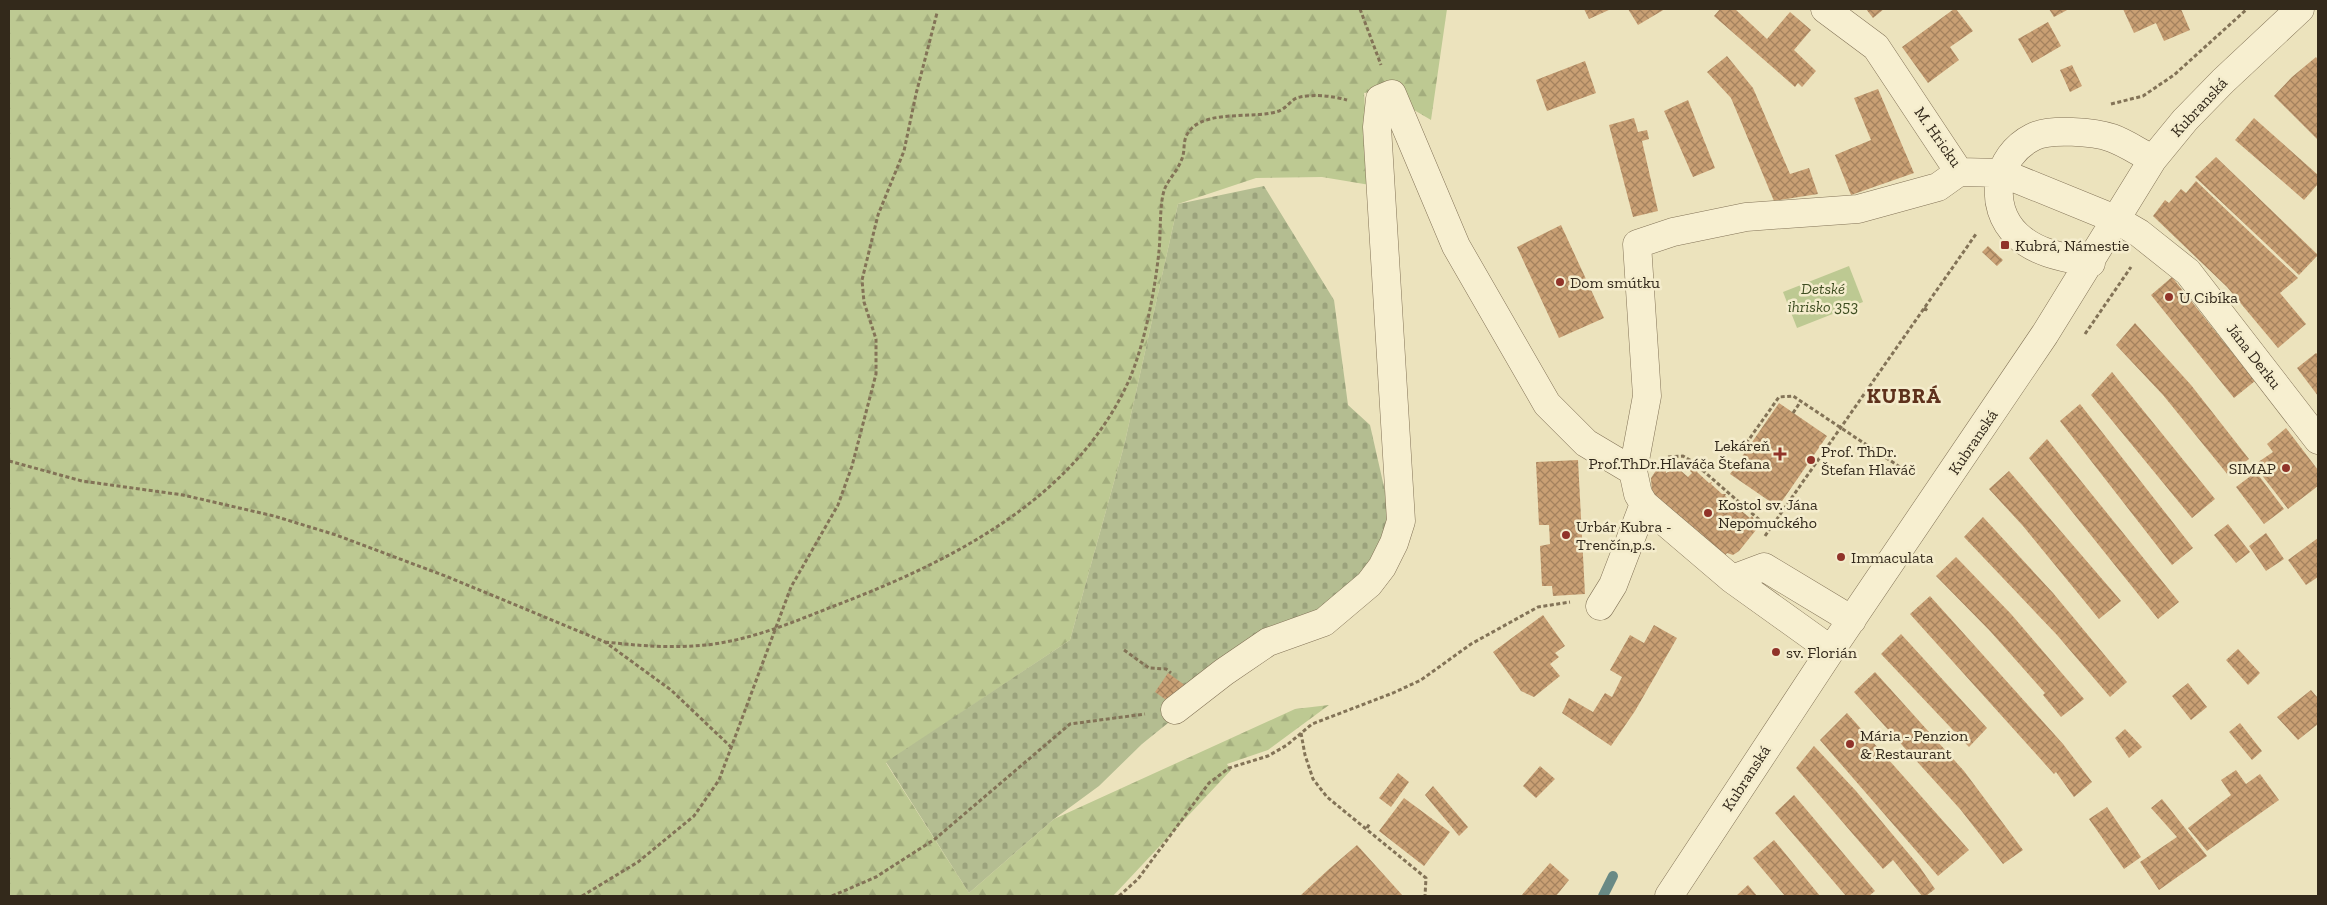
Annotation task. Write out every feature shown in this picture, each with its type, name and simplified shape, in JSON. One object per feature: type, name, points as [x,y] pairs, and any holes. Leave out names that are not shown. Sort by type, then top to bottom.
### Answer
[{"type":"street","name":"M. Hricku","points":[[1825,9],[1876,47],[1960,172],[2002,173],[2115,219]]},
{"type":"street","name":"Kubranská","points":[[1669,896],[1831,650],[1972,445],[2091,263],[2115,219],[2153,159],[2185,120],[2222,81],[2300,9]]},
{"type":"street","points":[[1386,96],[1456,246],[1547,404],[1586,443],[1633,472]]},
{"type":"street","points":[[1175,710],[1268,642],[1324,622],[1369,584],[1382,567],[1391,550],[1401,521],[1378,128],[1386,96]]},
{"type":"street","points":[[2091,263],[2049,254],[2018,236],[2001,213],[1998,194],[2002,173],[2012,152],[2034,136],[2074,131],[2112,138],[2153,159]]},
{"type":"street","points":[[1831,650],[1732,579],[1644,504],[1638,494],[1633,472],[1647,396],[1637,244],[1673,232],[1746,216],[1858,209],[1938,187],[1960,172]]},
{"type":"street","name":"Jána Derku","points":[[2115,219],[2139,233],[2188,272],[2318,440]]},
{"type":"street","points":[[1600,606],[1613,585],[1644,504]]},
{"type":"street","points":[[1732,579],[1764,567],[1852,620]]},
{"type":"path","points":[[605,642],[657,648],[716,644],[774,629],[889,585],[981,537],[1040,494],[1073,464],[1104,426],[1130,378],[1143,336],[1159,252],[1164,190],[1183,159],[1183,140],[1194,126],[1220,117],[1280,111],[1298,97],[1334,96],[1356,102],[1386,96],[1360,9]]},
{"type":"path","points":[[582,896],[638,862],[694,816],[719,780],[791,587],[838,505],[854,457],[876,374],[876,340],[864,302],[862,280],[878,215],[904,151],[916,94],[937,13]]},
{"type":"path","points":[[1732,579],[1770,529],[1979,230]]},
{"type":"path","points":[[1924,308],[1928,311]]},
{"type":"path","points":[[1749,447],[1745,445],[1779,397],[1793,396],[1916,478]]},
{"type":"path","points":[[1793,413],[1801,401]]},
{"type":"path","points":[[1662,458],[1683,456],[1693,462],[1770,529]]},
{"type":"path","points":[[9,461],[82,481],[183,495],[274,516],[336,535],[457,581],[605,642],[671,690],[731,747]]},
{"type":"path","points":[[1119,896],[1138,878],[1209,783],[1229,768],[1268,756],[1287,745],[1312,724],[1393,693],[1420,680],[1471,644],[1538,606],[1581,600],[1600,606]]},
{"type":"path","points":[[1124,650],[1149,668],[1166,670],[1198,692]]},
{"type":"path","points":[[832,896],[876,876],[934,839],[1070,724],[1175,710]]},
{"type":"path","points":[[1301,732],[1305,755],[1313,779],[1327,797],[1426,878],[1425,896]]},
{"type":"path","points":[[1367,828],[1370,823]]},
{"type":"green space","points":[[9,9],[1447,9],[1431,120],[1380,90],[1364,93],[1370,185],[1322,177],[1256,178],[1178,204],[1124,446],[1070,640],[886,763],[969,893],[1054,819],[1295,709],[1329,705],[1268,750],[1227,764],[1231,770],[1113,896],[9,896]]},
{"type":"green space","points":[[1264,186],[1334,300],[1348,405],[1370,425],[1399,553],[1230,673],[1142,744],[1099,786],[1054,819],[969,893],[886,762],[1070,640],[1124,446],[1178,204]]},
{"type":"green space","name":"Detské ihrisko 353","points":[[1849,266],[1863,302],[1797,328],[1783,292]]},
{"type":"building","points":[[1584,9],[1611,9],[1589,19]]},
{"type":"building","points":[[1628,9],[1665,9],[1638,25]]},
{"type":"building","points":[[1720,9],[1735,9],[1767,39],[1790,12],[1811,30],[1794,50],[1816,71],[1802,87],[1798,83],[1795,87],[1714,16]]},
{"type":"building","points":[[1866,9],[1884,9],[1873,18]]},
{"type":"building","points":[[1956,9],[1973,31],[1950,47],[1959,60],[1928,83],[1902,47]]},
{"type":"building","points":[[2049,9],[2069,9],[2054,17]]},
{"type":"building","points":[[2123,9],[2181,9],[2190,30],[2164,41],[2156,23],[2134,33]]},
{"type":"building","points":[[2048,22],[2061,46],[2032,63],[2018,39]]},
{"type":"building","points":[[1727,56],[1753,88],[1790,174],[1809,168],[1818,194],[1774,201],[1731,98],[1707,72]]},
{"type":"building","points":[[2316,57],[2318,60],[2318,140],[2274,96],[2292,77]]},
{"type":"building","points":[[1585,61],[1596,93],[1547,111],[1536,80]]},
{"type":"building","points":[[2072,65],[2082,86],[2070,92],[2060,70]]},
{"type":"building","points":[[1878,89],[1914,173],[1851,195],[1835,155],[1871,140],[1854,98]]},
{"type":"building","points":[[1688,100],[1715,168],[1693,177],[1664,111]]},
{"type":"building","points":[[1634,118],[1638,132],[1647,130],[1649,139],[1642,141],[1658,211],[1633,217],[1609,125]]},
{"type":"building","points":[[2254,118],[2318,175],[2318,184],[2304,200],[2235,140]]},
{"type":"building","points":[[2216,157],[2318,255],[2299,275],[2195,177]]},
{"type":"building","points":[[2196,181],[2298,278],[2280,293],[2306,324],[2278,348],[2227,287],[2153,216],[2165,200],[2169,203],[2181,189],[2186,193]]},
{"type":"building","name":"Dom smútku","points":[[1561,225],[1604,318],[1559,338],[1517,247]]},
{"type":"building","points":[[1988,246],[2003,260],[1997,266],[1982,252]]},
{"type":"building","points":[[2172,277],[2255,381],[2234,398],[2151,295]]},
{"type":"building","points":[[2135,323],[2191,385],[2249,459],[2228,475],[2163,395],[2116,345]]},
{"type":"building","points":[[2316,353],[2318,355],[2318,396],[2297,368]]},
{"type":"building","points":[[2112,372],[2215,499],[2192,518],[2091,395]]},
{"type":"building","name":"Lekáreň Prof.ThDr.Hlaváča Štefana","points":[[1779,403],[1827,436],[1778,507],[1730,474]]},
{"type":"building","points":[[2080,404],[2193,548],[2172,565],[2060,421]]},
{"type":"building","name":"SIMAP","points":[[2286,428],[2318,470],[2318,486],[2288,509],[2254,465],[2273,452],[2267,444]]},
{"type":"building","points":[[2047,439],[2179,602],[2158,619],[2029,458]]},
{"type":"building","name":"Urbár Kubra - Trenčín,p.s.","points":[[1578,460],[1585,594],[1553,596],[1552,586],[1542,586],[1540,546],[1550,544],[1549,525],[1539,525],[1536,462]]},
{"type":"building","name":"Kostol sv. Jána Nepomuckého","points":[[1665,463],[1666,473],[1672,470],[1680,470],[1688,477],[1692,473],[1690,471],[1692,468],[1696,468],[1697,472],[1709,483],[1712,482],[1711,484],[1722,494],[1726,494],[1725,496],[1736,506],[1738,504],[1738,508],[1750,518],[1752,516],[1754,519],[1752,526],[1756,530],[1739,551],[1733,555],[1727,553],[1724,557],[1652,495],[1651,478],[1659,466]]},
{"type":"building","points":[[2009,471],[2121,601],[2099,619],[2023,526],[1989,489]]},
{"type":"building","points":[[2256,472],[2284,509],[2264,524],[2236,487]]},
{"type":"building","points":[[1983,517],[2053,593],[2127,682],[2110,697],[2057,635],[1964,537]]},
{"type":"building","points":[[2228,524],[2250,552],[2236,563],[2214,535]]},
{"type":"building","points":[[2266,533],[2284,559],[2266,571],[2249,546]]},
{"type":"building","points":[[2318,538],[2318,577],[2306,585],[2288,560]]},
{"type":"building","points":[[1956,557],[2011,614],[2084,699],[2061,717],[2043,695],[2045,693],[1990,631],[1936,576]]},
{"type":"building","points":[[1930,596],[2063,744],[2092,782],[2074,797],[2056,772],[2054,774],[1910,614]]},
{"type":"building","points":[[1543,615],[1565,646],[1555,653],[1559,657],[1550,664],[1560,676],[1534,697],[1521,691],[1493,652]]},
{"type":"building","points":[[1654,625],[1677,638],[1635,711],[1611,746],[1562,713],[1569,698],[1593,712],[1605,693],[1612,697],[1622,677],[1610,670],[1630,635],[1644,643]]},
{"type":"building","points":[[1901,634],[1987,728],[1969,747],[1881,654]]},
{"type":"building","points":[[2238,649],[2260,673],[2248,685],[2226,660]]},
{"type":"building","points":[[1875,672],[1964,771],[2023,850],[2003,864],[1960,809],[1854,692]]},
{"type":"building","points":[[1168,673],[1186,686],[1173,705],[1155,692]]},
{"type":"building","points":[[2188,683],[2207,707],[2191,720],[2172,696]]},
{"type":"building","points":[[2311,690],[2318,698],[2318,724],[2298,740],[2277,717]]},
{"type":"building","points":[[1847,713],[1969,850],[1938,876],[1820,740]]},
{"type":"building","points":[[2240,723],[2262,751],[2252,760],[2229,732]]},
{"type":"building","points":[[2125,729],[2142,747],[2129,758],[2115,738]]},
{"type":"building","points":[[1814,746],[1856,791],[1919,866],[1935,889],[1926,896],[1922,896],[1893,860],[1883,869],[1796,768]]},
{"type":"building","points":[[1540,766],[1555,779],[1536,798],[1523,786]]},
{"type":"building","points":[[2236,770],[2246,784],[2260,774],[2279,800],[2207,851],[2188,828],[2231,795],[2221,780]]},
{"type":"building","points":[[1398,773],[1409,782],[1391,807],[1379,798]]},
{"type":"building","points":[[1433,786],[1468,827],[1459,836],[1425,795]]},
{"type":"building","points":[[1794,795],[1875,891],[1869,896],[1846,896],[1775,813]]},
{"type":"building","points":[[1404,798],[1450,832],[1424,866],[1379,831]]},
{"type":"building","points":[[2162,799],[2207,856],[2159,890],[2140,862],[2177,837],[2151,808]]},
{"type":"building","points":[[2107,807],[2141,857],[2124,869],[2089,819]]},
{"type":"building","points":[[1774,840],[1820,896],[1785,896],[1753,858]]},
{"type":"building","points":[[1357,845],[1403,896],[1301,895],[1328,870]]},
{"type":"building","points":[[1550,863],[1569,880],[1556,896],[1521,896]]},
{"type":"building","points":[[1748,885],[1757,896],[1736,896]]},
{"type":"waterway","points":[[1603,896],[1613,876]]},
{"type":"place","name":"Kubrá, Námestie","points":[[2005,245]]},
{"type":"place","name":"Dom smútku","points":[[1560,282]]},
{"type":"place","name":"U Cibíka","points":[[2169,297]]},
{"type":"place","name":"Lekáreň Prof.ThDr.Hlaváča Štefana","points":[[1780,454]]},
{"type":"place","name":"Prof. ThDr. Štefan Hlaváč","points":[[1811,460]]},
{"type":"place","name":"SIMAP","points":[[2286,468]]},
{"type":"place","name":"Kostol sv. Jána Nepomuckého","points":[[1708,513]]},
{"type":"place","name":"Urbár Kubra - Trenčín,p.s.","points":[[1566,535]]},
{"type":"place","name":"Immaculata","points":[[1841,557]]},
{"type":"place","name":"sv. Florián","points":[[1776,652]]},
{"type":"place","name":"Mária - Penzion & Restaurant","points":[[1850,744]]},
{"type":"district","name":"KUBRÁ","points":[[1904,395]]}]
